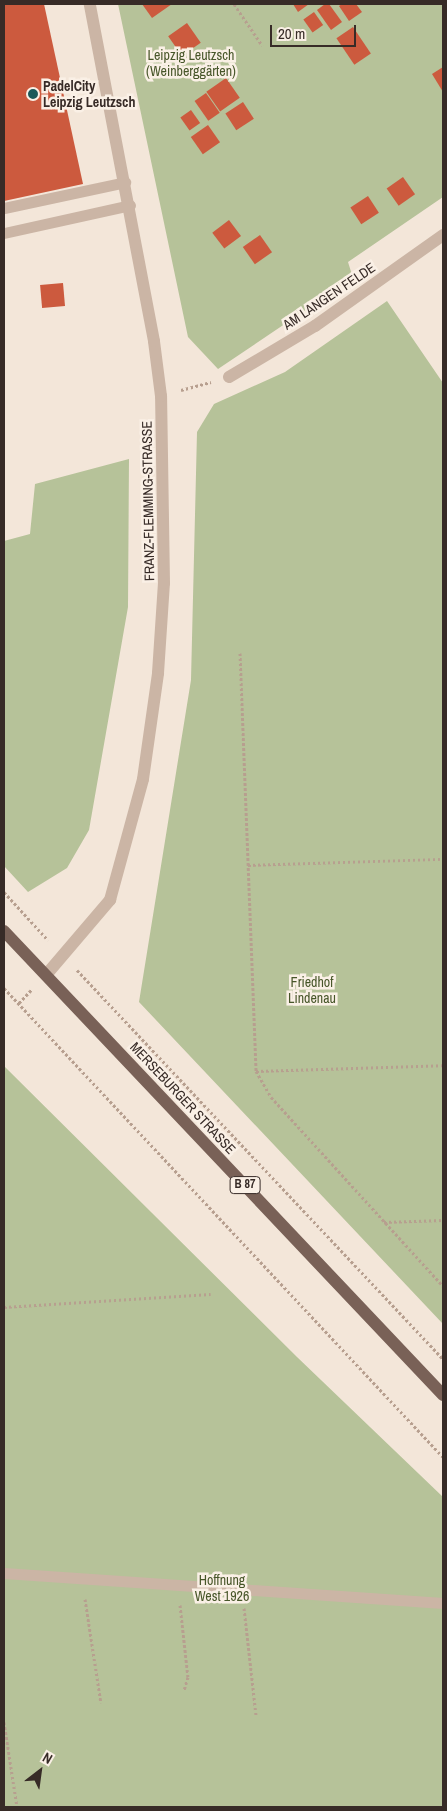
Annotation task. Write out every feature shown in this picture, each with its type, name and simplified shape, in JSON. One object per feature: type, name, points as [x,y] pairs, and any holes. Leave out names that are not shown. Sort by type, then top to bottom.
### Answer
[{"type":"main road","name":"MERSEBURGER STRASSE","points":[[4,931],[443,1396]]},
{"type":"street","name":"FRANZ-FLEMMING-STRASSE","points":[[46,975],[110,900],[143,779],[158,673],[164,584],[161,396],[130,206],[90,4]]},
{"type":"street","name":"AM LANGEN FELDE","points":[[229,377],[315,326],[443,235]]},
{"type":"lane","points":[[4,208],[125,182]]},
{"type":"lane","points":[[4,233],[130,206]]},
{"type":"lane","points":[[4,1573],[443,1603]]},
{"type":"path","points":[[234,4],[262,44]]},
{"type":"path","points":[[161,396],[229,377]]},
{"type":"path","points":[[240,653],[256,1071],[271,1097],[443,1286]]},
{"type":"path","points":[[248,865],[443,859]]},
{"type":"path","points":[[4,892],[443,1358]]},
{"type":"path","points":[[4,988],[443,1457]]},
{"type":"path","points":[[256,1071],[443,1065]]},
{"type":"path","points":[[383,1222],[443,1220]]},
{"type":"path","points":[[4,1308],[211,1294]]},
{"type":"path","points":[[82,1579],[101,1703]]},
{"type":"path","points":[[178,1585],[188,1676],[184,1690]]},
{"type":"path","points":[[241,1588],[256,1715]]},
{"type":"path","points":[[4,1722],[17,1807]]},
{"type":"green space","name":"Leipzig Leutzsch (Weinberggärten)","points":[[118,4],[443,4],[443,197],[348,262],[353,278],[218,369],[188,337]]},
{"type":"green space","name":"Friedhof Lindenau","points":[[387,301],[443,383],[443,1324],[139,1002],[191,680],[197,432],[214,404],[285,372]]},
{"type":"green space","points":[[129,459],[128,607],[89,830],[67,868],[28,892],[4,866],[4,541],[30,534],[35,484]]},
{"type":"green space","name":"Hoffnung West 1926","points":[[4,1066],[297,1357],[443,1497],[443,1807],[4,1807]]},
{"type":"building","name":"PadelCity Leipzig Leutzsch","points":[[4,4],[44,4],[83,184],[4,201]]},
{"type":"building","points":[[142,4],[172,4],[152,18]]},
{"type":"building","points":[[293,4],[309,4],[298,12]]},
{"type":"building","points":[[325,4],[329,4],[342,22],[331,30],[317,10]]},
{"type":"building","points":[[342,4],[356,4],[362,12],[349,21],[339,6]]},
{"type":"building","points":[[314,12],[323,25],[313,33],[303,19]]},
{"type":"building","points":[[187,23],[201,43],[182,56],[168,36]]},
{"type":"building","points":[[353,27],[371,54],[354,65],[336,38]]},
{"type":"building","points":[[443,67],[443,92],[432,74]]},
{"type":"building","points":[[226,78],[240,98],[220,111],[206,92]]},
{"type":"building","points":[[206,93],[220,113],[208,121],[195,101]]},
{"type":"building","points":[[243,102],[254,119],[236,130],[225,113]]},
{"type":"building","points":[[191,110],[200,123],[190,131],[180,117]]},
{"type":"building","points":[[208,125],[220,142],[203,154],[191,137]]},
{"type":"building","points":[[403,177],[415,194],[399,206],[387,188]]},
{"type":"building","points":[[368,196],[379,213],[361,224],[350,207]]},
{"type":"building","points":[[229,220],[241,236],[224,249],[212,233]]},
{"type":"building","points":[[260,235],[272,252],[255,264],[243,247]]},
{"type":"building","points":[[63,283],[65,306],[42,308],[40,285]]},
{"type":"place","name":"PadelCity Leipzig Leutzsch","points":[[33,94]]}]
